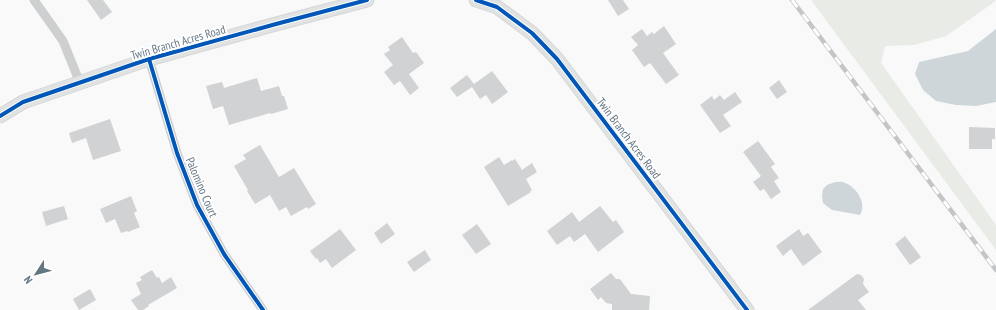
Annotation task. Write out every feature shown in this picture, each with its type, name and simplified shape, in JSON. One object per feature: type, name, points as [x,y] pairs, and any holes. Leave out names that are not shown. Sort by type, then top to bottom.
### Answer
[{"type":"street","points":[[34,0],[62,41],[80,83]]},
{"type":"street","name":"Twin Branch Acres Road","points":[[0,116],[22,102],[149,60],[367,0]]},
{"type":"street","name":"Twin Branch Acres Road","points":[[476,0],[497,7],[532,33],[557,59],[747,310]]},
{"type":"street","name":"Palomino Court","points":[[149,60],[177,153],[197,205],[224,254],[263,310]]},
{"type":"shaded area","points":[[811,0],[996,0],[946,36],[914,45],[885,46],[881,63],[996,225],[996,250]]},
{"type":"shaded area","points":[[996,29],[996,102],[976,106],[956,105],[936,101],[923,90],[915,74],[919,62],[968,51]]},
{"type":"shaded area","points":[[835,182],[844,182],[857,192],[860,196],[862,206],[860,215],[832,210],[823,203],[823,189],[827,185]]},
{"type":"building","points":[[87,0],[103,0],[112,12],[101,20]]},
{"type":"building","points":[[608,0],[623,0],[629,9],[618,16]]},
{"type":"building","points":[[664,26],[676,44],[663,53],[679,75],[666,84],[650,63],[644,67],[632,50],[638,45],[631,37],[642,29],[647,36],[652,32],[654,34]]},
{"type":"building","points":[[402,37],[413,53],[416,52],[424,63],[409,74],[419,88],[410,95],[400,81],[394,85],[384,72],[393,65],[384,54],[390,50],[388,47]]},
{"type":"building","points":[[492,71],[508,92],[492,104],[486,95],[480,99],[472,87],[457,97],[450,88],[467,75],[474,84]]},
{"type":"building","points":[[257,78],[261,91],[279,86],[288,109],[229,125],[223,106],[213,109],[206,86],[222,82],[224,88]]},
{"type":"building","points":[[779,80],[787,92],[777,99],[769,88]]},
{"type":"building","points":[[735,92],[742,102],[723,115],[731,126],[720,133],[700,105],[712,96],[714,100],[720,95],[724,100]]},
{"type":"building","points":[[110,119],[121,151],[93,160],[86,138],[72,143],[69,133]]},
{"type":"building","points":[[969,127],[995,128],[995,139],[992,139],[992,149],[969,149]]},
{"type":"building","points":[[758,141],[775,164],[771,167],[779,178],[774,181],[781,192],[771,199],[764,189],[760,191],[753,182],[761,176],[743,152]]},
{"type":"building","points":[[260,145],[279,177],[294,168],[316,204],[291,216],[286,207],[279,211],[270,195],[255,204],[234,166],[246,159],[243,155]]},
{"type":"building","points":[[499,157],[504,165],[515,159],[522,170],[532,163],[537,172],[526,179],[532,190],[530,191],[531,192],[508,206],[484,167]]},
{"type":"building","points":[[131,196],[137,211],[134,213],[140,227],[121,233],[115,219],[106,223],[100,209]]},
{"type":"building","points":[[64,206],[68,219],[46,226],[42,212]]},
{"type":"building","points":[[600,206],[613,222],[616,220],[624,232],[598,252],[585,234],[574,242],[570,236],[557,245],[547,231],[572,212],[579,222]]},
{"type":"building","points":[[387,223],[395,234],[381,244],[374,233]]},
{"type":"building","points":[[477,224],[491,244],[476,254],[462,235]]},
{"type":"building","points":[[340,229],[356,250],[332,268],[326,259],[320,263],[310,251]]},
{"type":"building","points":[[799,229],[803,236],[808,233],[822,252],[803,266],[791,249],[783,256],[776,246]]},
{"type":"building","points":[[905,236],[921,257],[910,265],[895,244]]},
{"type":"building","points":[[425,250],[431,260],[414,272],[407,262]]},
{"type":"building","points":[[152,270],[157,278],[159,277],[162,283],[171,277],[177,288],[148,305],[149,306],[143,310],[138,310],[131,300],[141,294],[136,283],[142,280],[140,277]]},
{"type":"building","points":[[611,273],[616,279],[620,279],[631,294],[650,296],[649,310],[612,310],[612,304],[606,303],[601,297],[598,300],[590,289]]},
{"type":"building","points":[[857,274],[861,275],[864,279],[863,284],[869,292],[858,300],[866,310],[808,310]]},
{"type":"building","points":[[90,289],[96,300],[79,310],[73,299]]},
{"type":"railway","points":[[792,0],[996,270]]},
{"type":"cycle path","points":[[0,116],[23,102],[149,59],[367,0]]},
{"type":"cycle path","points":[[476,0],[497,7],[532,33],[557,59],[747,310]]},
{"type":"cycle path","points":[[149,59],[177,153],[197,205],[224,254],[263,310]]}]
